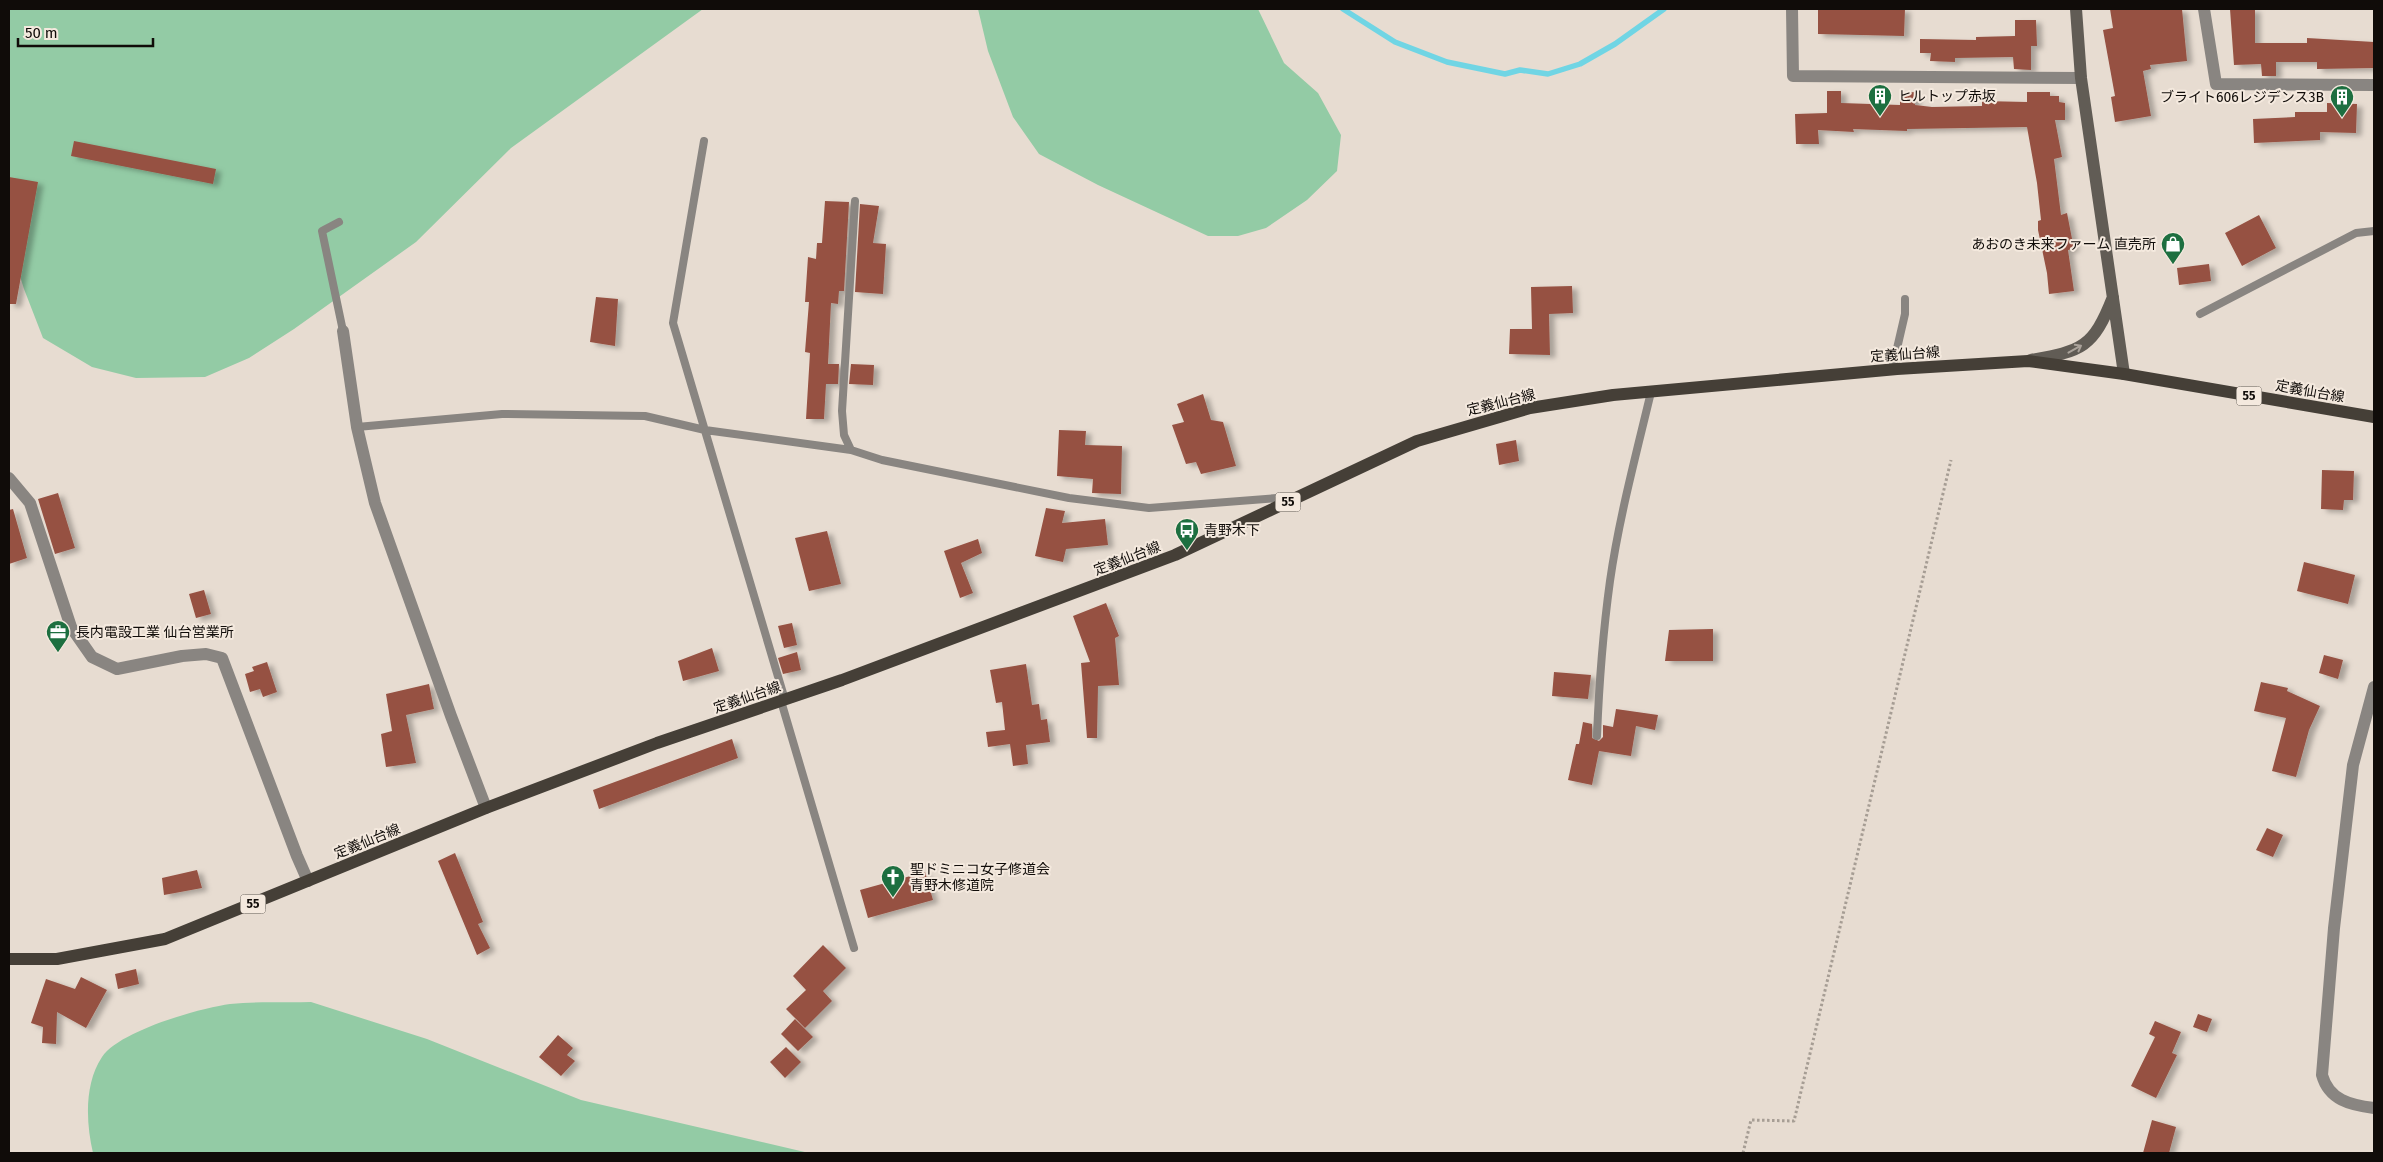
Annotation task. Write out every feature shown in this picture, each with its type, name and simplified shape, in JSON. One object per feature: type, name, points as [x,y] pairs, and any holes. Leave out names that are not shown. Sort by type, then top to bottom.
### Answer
[{"type":"main road","name":"定義仙台線","points":[[9,959],[57,959],[165,939],[486,808],[656,743],[783,700],[1066,598],[1166,559],[1417,441],[1530,408],[1613,395],[1892,370],[2028,361],[2124,374],[2374,417]]},
{"type":"street","points":[[1792,9],[1794,76],[2081,78]]},
{"type":"street","points":[[2076,9],[2081,78],[2124,374]]},
{"type":"street","points":[[2204,9],[2216,84],[2374,84]]},
{"type":"street","points":[[2028,361],[2069,353],[2086,343],[2103,323],[2113,296]]},
{"type":"street","points":[[343,331],[357,428],[375,503],[486,808]]},
{"type":"street","points":[[9,478],[30,503],[71,627],[92,657],[117,668],[182,656],[206,654],[222,658],[296,856],[308,882]]},
{"type":"street","points":[[2374,686],[2353,765],[2334,928],[2322,1075],[2326,1089],[2335,1096],[2348,1103],[2374,1108]]},
{"type":"lane","points":[[704,141],[673,322],[854,948]]},
{"type":"lane","points":[[851,450],[844,435],[842,412],[855,201]]},
{"type":"lane","points":[[339,222],[322,231],[343,331]]},
{"type":"lane","points":[[2200,314],[2356,233],[2374,231]]},
{"type":"lane","points":[[1892,370],[1905,314],[1905,298]]},
{"type":"lane","points":[[1597,736],[1598,699],[1610,581],[1622,515],[1651,392]]},
{"type":"lane","points":[[357,428],[521,414],[645,416],[705,430],[851,450],[882,460],[1069,498],[1149,508],[1300,496]]},
{"type":"path","points":[[1743,1153],[1751,1120],[1794,1121],[1808,1053],[1951,460]]},
{"type":"green space","points":[[9,9],[703,9],[511,148],[416,242],[294,329],[249,358],[205,377],[136,378],[92,367],[43,338],[24,289],[9,241]]},
{"type":"green space","points":[[978,9],[1258,9],[1284,63],[1318,93],[1341,135],[1337,171],[1307,200],[1266,228],[1238,236],[1208,236],[1098,185],[1039,154],[1013,117],[988,51]]},
{"type":"green space","points":[[311,1002],[427,1039],[581,1100],[809,1153],[93,1153],[88,1117],[89,1091],[96,1068],[102,1057],[111,1047],[125,1038],[161,1022],[217,1006],[250,1003]]},
{"type":"building","points":[[1818,9],[1905,9],[1904,36],[1818,34]]},
{"type":"building","points":[[2110,9],[2182,9],[2187,61],[2150,65],[2151,69],[2143,71],[2151,116],[2115,122],[2111,97],[2115,96],[2103,30],[2113,28]]},
{"type":"building","points":[[2230,9],[2255,9],[2255,43],[2307,43],[2307,38],[2374,42],[2374,68],[2317,69],[2317,62],[2276,62],[2276,76],[2262,76],[2261,64],[2234,65]]},
{"type":"building","points":[[2015,20],[2036,20],[2037,46],[2031,46],[2031,70],[2014,69],[2013,57],[1955,58],[1955,62],[1930,61],[1931,53],[1920,53],[1920,39],[1976,40],[1976,37],[2015,36]]},
{"type":"building","points":[[1827,91],[1841,91],[1841,103],[1900,105],[1900,93],[1915,92],[1915,105],[1932,107],[1982,106],[1982,101],[2027,102],[2027,92],[2050,92],[2050,96],[2059,96],[2059,102],[2065,103],[2065,120],[2055,120],[2062,157],[2054,159],[2061,215],[2067,213],[2074,249],[2068,250],[2074,291],[2049,294],[2047,273],[2038,230],[2038,221],[2041,220],[2037,183],[2027,127],[1907,129],[1907,131],[1853,129],[1854,132],[1818,130],[1819,144],[1796,144],[1795,114],[1827,113]]},
{"type":"building","points":[[2327,103],[2357,104],[2356,133],[2320,132],[2320,140],[2254,143],[2253,119],[2295,117],[2295,112],[2327,112]]},
{"type":"building","points":[[74,141],[216,169],[213,184],[71,156]]},
{"type":"building","points":[[9,177],[38,182],[16,304],[9,304]]},
{"type":"building","points":[[825,201],[849,202],[844,291],[839,291],[838,304],[831,303],[828,364],[839,364],[838,384],[826,384],[824,419],[806,419],[810,353],[805,352],[809,302],[805,302],[808,257],[816,259],[817,243],[822,243]]},
{"type":"building","points":[[860,204],[879,206],[873,243],[886,244],[883,294],[855,292]]},
{"type":"building","points":[[2259,215],[2276,248],[2242,266],[2225,233]]},
{"type":"building","points":[[2209,264],[2211,281],[2179,285],[2177,268]]},
{"type":"building","points":[[1572,286],[1573,313],[1549,314],[1550,355],[1509,354],[1510,329],[1532,329],[1531,287]]},
{"type":"building","points":[[596,297],[618,299],[615,346],[590,342]]},
{"type":"building","points":[[851,364],[874,365],[873,385],[849,384]]},
{"type":"building","points":[[1203,394],[1211,420],[1223,422],[1236,466],[1201,474],[1196,462],[1186,464],[1172,425],[1184,422],[1177,404]]},
{"type":"building","points":[[1059,430],[1086,431],[1085,445],[1122,446],[1121,494],[1092,493],[1093,479],[1057,476]]},
{"type":"building","points":[[1516,440],[1519,461],[1499,465],[1496,444]]},
{"type":"building","points":[[2322,470],[2354,471],[2353,500],[2344,500],[2343,510],[2321,509]]},
{"type":"building","points":[[58,493],[75,548],[55,554],[38,499]]},
{"type":"building","points":[[1046,508],[1065,511],[1062,523],[1105,519],[1108,545],[1066,549],[1063,562],[1035,556]]},
{"type":"building","points":[[13,509],[27,558],[9,564],[9,510]]},
{"type":"building","points":[[827,531],[841,584],[809,591],[795,538]]},
{"type":"building","points":[[978,539],[982,553],[961,563],[973,593],[960,598],[944,551]]},
{"type":"building","points":[[2304,562],[2355,575],[2348,604],[2297,591]]},
{"type":"building","points":[[204,590],[211,614],[196,618],[189,594]]},
{"type":"building","points":[[1106,603],[1119,636],[1115,638],[1119,685],[1098,686],[1097,738],[1087,738],[1081,663],[1090,662],[1073,616]]},
{"type":"building","points":[[792,623],[797,645],[784,648],[778,626]]},
{"type":"building","points":[[1713,629],[1713,661],[1665,661],[1669,630]]},
{"type":"building","points":[[712,648],[719,671],[683,681],[678,661]]},
{"type":"building","points":[[797,652],[801,670],[783,674],[778,658]]},
{"type":"building","points":[[2324,655],[2343,660],[2338,679],[2319,673]]},
{"type":"building","points":[[267,662],[277,692],[263,697],[260,689],[250,692],[245,674],[254,671],[252,667]]},
{"type":"building","points":[[1026,664],[1032,705],[1039,704],[1041,720],[1047,719],[1050,742],[1026,745],[1028,764],[1013,766],[1010,744],[988,747],[986,732],[1005,730],[1002,702],[996,703],[990,670]]},
{"type":"building","points":[[1554,672],[1591,675],[1588,699],[1552,696]]},
{"type":"building","points":[[2261,682],[2288,688],[2287,691],[2320,706],[2309,730],[2296,777],[2272,771],[2286,718],[2254,711]]},
{"type":"building","points":[[429,684],[434,709],[406,715],[416,763],[386,767],[381,734],[392,731],[386,694]]},
{"type":"building","points":[[1616,709],[1658,715],[1655,730],[1636,726],[1631,756],[1599,751],[1592,785],[1568,780],[1576,744],[1579,744],[1583,722],[1592,724],[1592,738],[1599,741],[1603,737],[1603,725],[1613,727]]},
{"type":"building","points":[[732,739],[738,758],[599,809],[593,790]]},
{"type":"building","points":[[2267,828],[2283,835],[2273,857],[2256,850]]},
{"type":"building","points":[[455,853],[483,922],[478,924],[490,948],[477,955],[438,861]]},
{"type":"building","points":[[197,870],[202,888],[164,895],[162,878]]},
{"type":"building","points":[[925,872],[933,900],[868,918],[860,890]]},
{"type":"building","points":[[823,945],[846,968],[823,991],[832,1001],[805,1028],[786,1009],[806,990],[793,976]]},
{"type":"building","points":[[136,969],[139,984],[118,989],[115,974]]},
{"type":"building","points":[[81,977],[107,990],[86,1028],[57,1012],[56,1044],[42,1043],[43,1027],[31,1023],[46,979],[75,989]]},
{"type":"building","points":[[2198,1014],[2212,1019],[2207,1032],[2193,1027]]},
{"type":"building","points":[[795,1019],[813,1037],[798,1051],[781,1034]]},
{"type":"building","points":[[2155,1021],[2181,1032],[2172,1053],[2177,1055],[2156,1098],[2131,1086],[2155,1037],[2149,1034]]},
{"type":"building","points":[[558,1035],[573,1048],[567,1055],[575,1061],[561,1076],[539,1057]]},
{"type":"building","points":[[786,1047],[801,1062],[785,1078],[770,1062]]},
{"type":"building","points":[[2152,1120],[2176,1127],[2169,1153],[2143,1153]]},
{"type":"waterway","points":[[1343,9],[1395,42],[1447,62],[1505,74],[1520,70],[1548,74],[1580,64],[1615,44],[1664,9]]},
{"type":"place","name":"ヒルトップ赤坂","points":[[1880,117]]},
{"type":"place","name":"ブライト606レジデンス3B","points":[[2342,118]]},
{"type":"place","name":"あおのき未来ファーム 直売所","points":[[2173,265]]},
{"type":"place","name":"青野木下","points":[[1187,551]]},
{"type":"place","name":"長内電設工業 仙台営業所","points":[[58,653]]},
{"type":"place","name":"聖ドミニコ女子修道会 青野木修道院","points":[[893,898]]}]
